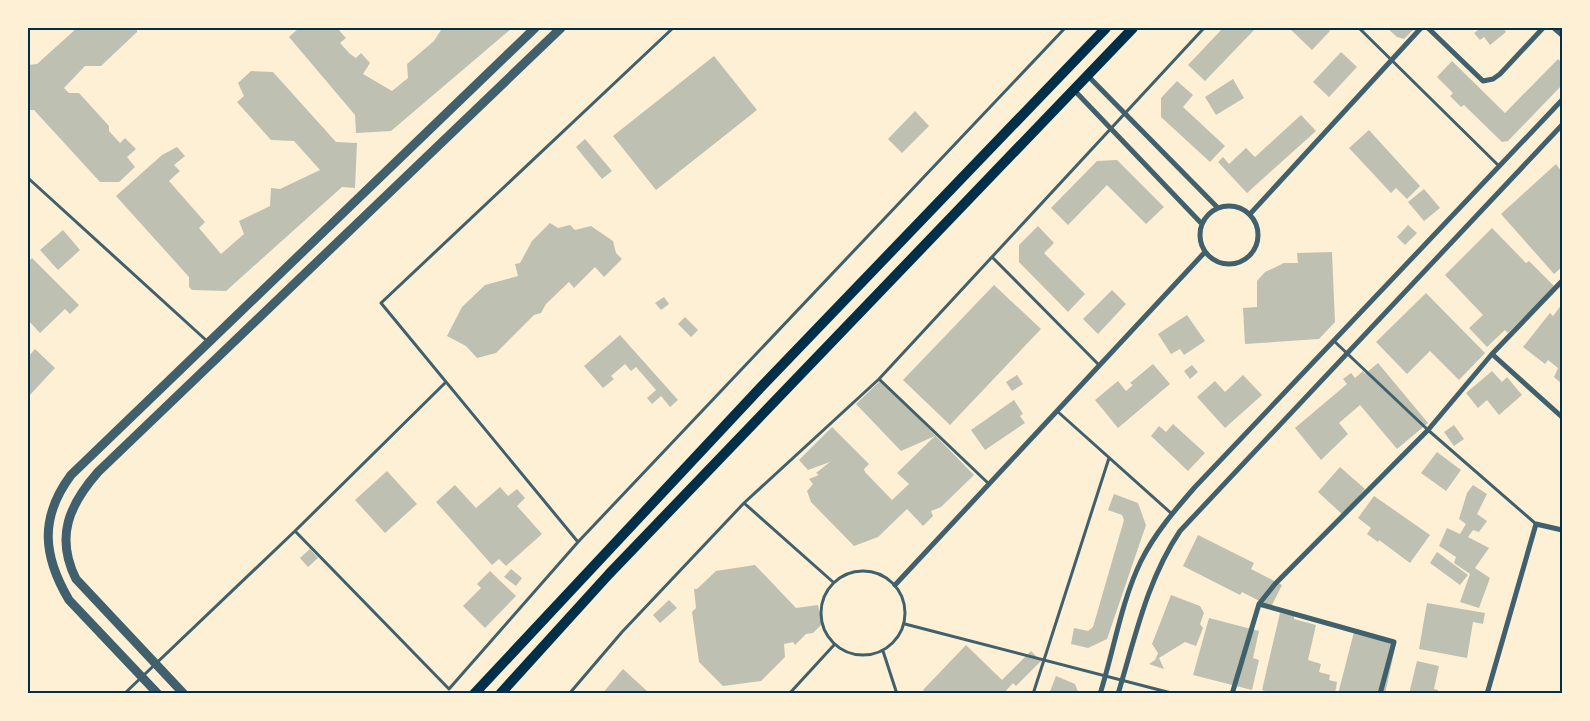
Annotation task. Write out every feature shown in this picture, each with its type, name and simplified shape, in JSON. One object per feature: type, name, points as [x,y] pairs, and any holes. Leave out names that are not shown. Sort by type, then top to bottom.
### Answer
[{"type":"main road","points":[[474,694],[762,386],[1106,28]]},
{"type":"main road","points":[[500,694],[609,574],[1133,28]]},
{"type":"street","points":[[158,694],[69,600],[53,569],[48,545],[48,523],[61,488],[71,475],[535,28]]},
{"type":"street","points":[[184,694],[87,593],[70,567],[65,538],[73,504],[82,490],[561,28]]},
{"type":"street","points":[[1250,214],[1421,28]]},
{"type":"street","points":[[1428,28],[1483,81],[1493,79],[1500,74],[1543,28]]},
{"type":"street","points":[[1554,28],[1562,36]]},
{"type":"street","points":[[1087,76],[1218,208]]},
{"type":"street","points":[[1074,89],[1202,224]]},
{"type":"street","points":[[1100,694],[1130,586],[1153,540],[1172,514],[1562,100]]},
{"type":"street","points":[[1118,694],[1153,578],[1165,554],[1180,531],[1562,126]]},
{"type":"street","points":[[1235,206],[1250,214],[1259,232],[1255,251],[1248,258],[1230,265],[1212,259],[1205,252],[1201,243],[1202,224],[1206,218],[1218,208],[1235,206]]},
{"type":"street","points":[[895,585],[1205,252]]},
{"type":"street","points":[[1232,694],[1260,604],[1275,584],[1428,430],[1492,354],[1562,281]]},
{"type":"street","points":[[1492,354],[1562,417]]},
{"type":"street","points":[[1487,694],[1536,524],[1562,530]]},
{"type":"street","points":[[1260,604],[1394,642],[1380,694]]},
{"type":"lane","points":[[578,542],[380,303],[673,28]]},
{"type":"lane","points":[[295,531],[449,689],[578,542],[1065,28]]},
{"type":"lane","points":[[568,694],[622,632],[744,503],[879,379],[1204,28]]},
{"type":"lane","points":[[1359,28],[1500,166]]},
{"type":"lane","points":[[28,178],[209,343]]},
{"type":"lane","points":[[992,257],[1100,365]]},
{"type":"lane","points":[[1334,341],[1428,430],[1536,524]]},
{"type":"lane","points":[[879,379],[989,484]]},
{"type":"lane","points":[[124,694],[295,531],[446,382]]},
{"type":"lane","points":[[1057,411],[1172,514]]},
{"type":"lane","points":[[1033,694],[1109,458]]},
{"type":"lane","points":[[744,503],[834,582]]},
{"type":"lane","points":[[872,572],[885,576],[895,585],[904,604],[905,624],[900,635],[883,652],[870,656],[857,656],[845,652],[834,645],[826,634],[821,621],[823,600],[834,582],[851,573],[872,572]]},
{"type":"lane","points":[[905,624],[1175,694]]},
{"type":"lane","points":[[789,694],[834,645]]},
{"type":"lane","points":[[883,652],[897,694]]},
{"type":"building","points":[[77,28],[137,28],[137,32],[101,66],[85,66],[64,88],[69,93],[79,93],[109,126],[109,131],[120,143],[125,138],[136,149],[127,157],[135,167],[119,182],[100,182],[34,110],[28,110],[28,65],[37,64]]},
{"type":"building","points":[[337,28],[346,38],[340,43],[350,54],[356,58],[361,53],[370,63],[363,74],[392,91],[408,78],[407,64],[434,41],[441,30],[512,28],[391,131],[356,133],[355,115],[289,37],[298,29]]},
{"type":"building","points":[[1223,28],[1256,28],[1205,81],[1188,65]]},
{"type":"building","points":[[1289,28],[1327,28],[1330,31],[1312,50]]},
{"type":"building","points":[[1387,28],[1415,28],[1404,39],[1397,37]]},
{"type":"building","points":[[1481,28],[1503,28],[1506,32],[1490,45],[1484,37],[1480,40],[1474,33]]},
{"type":"building","points":[[1341,52],[1357,67],[1329,97],[1313,82]]},
{"type":"building","points":[[714,56],[757,110],[656,190],[613,136]]},
{"type":"building","points":[[1558,59],[1562,63],[1562,85],[1508,141],[1502,142],[1464,105],[1461,107],[1450,96],[1453,93],[1437,77],[1452,61],[1505,113]]},
{"type":"building","points":[[251,71],[273,72],[336,142],[357,143],[355,188],[342,187],[226,291],[192,290],[189,287],[189,277],[116,196],[162,155],[177,147],[185,156],[174,165],[180,171],[169,181],[205,222],[199,228],[221,254],[244,234],[239,221],[270,206],[271,188],[280,189],[320,170],[294,141],[271,140],[237,102],[244,96],[238,83]]},
{"type":"building","points":[[1233,79],[1244,98],[1216,115],[1205,97]]},
{"type":"building","points":[[1177,81],[1193,95],[1183,107],[1225,146],[1210,162],[1161,117],[1161,98]]},
{"type":"building","points":[[915,111],[929,126],[902,153],[888,139]]},
{"type":"building","points":[[1301,115],[1316,131],[1247,193],[1218,162],[1223,157],[1229,164],[1246,148],[1255,157]]},
{"type":"building","points":[[1369,130],[1420,186],[1407,199],[1396,188],[1391,193],[1349,148]]},
{"type":"building","points":[[585,139],[612,171],[602,179],[576,147]]},
{"type":"building","points":[[1117,160],[1164,207],[1146,224],[1107,185],[1068,225],[1051,208],[1097,161]]},
{"type":"building","points":[[1556,164],[1562,172],[1562,267],[1554,274],[1501,214]]},
{"type":"building","points":[[1424,189],[1440,208],[1424,221],[1408,202]]},
{"type":"building","points":[[550,223],[558,228],[570,225],[575,230],[591,226],[613,241],[616,253],[622,259],[604,277],[595,267],[574,288],[569,282],[546,304],[541,313],[534,315],[496,353],[477,358],[466,346],[447,336],[462,307],[485,285],[518,276],[515,264],[520,263],[532,241]]},
{"type":"building","points":[[1408,225],[1417,233],[1405,245],[1397,237]]},
{"type":"building","points":[[1038,226],[1054,243],[1044,253],[1085,294],[1068,312],[1019,262],[1019,245]]},
{"type":"building","points":[[1492,228],[1526,263],[1529,261],[1555,287],[1508,333],[1505,330],[1487,347],[1469,328],[1483,315],[1445,275]]},
{"type":"building","points":[[63,230],[80,250],[58,270],[40,250]]},
{"type":"building","points":[[1332,252],[1335,322],[1319,339],[1245,344],[1243,308],[1257,307],[1257,281],[1265,272],[1284,263],[1298,263],[1297,253]]},
{"type":"building","points":[[32,258],[79,305],[70,314],[65,309],[40,333],[28,320],[28,295],[30,292],[28,290],[28,262]]},
{"type":"building","points":[[994,285],[1041,329],[950,425],[903,380]]},
{"type":"building","points":[[1112,290],[1126,304],[1098,334],[1083,319]]},
{"type":"building","points":[[1426,293],[1485,353],[1459,380],[1430,351],[1407,374],[1376,342]]},
{"type":"building","points":[[664,297],[669,304],[661,310],[655,303]]},
{"type":"building","points":[[1562,304],[1562,384],[1554,377],[1558,368],[1548,360],[1545,364],[1523,347],[1550,313],[1553,316]]},
{"type":"building","points":[[1187,315],[1205,341],[1184,355],[1180,349],[1171,354],[1158,334]]},
{"type":"building","points":[[685,317],[698,330],[691,337],[678,324]]},
{"type":"building","points":[[620,335],[678,400],[670,407],[661,396],[652,404],[647,398],[656,390],[636,367],[631,371],[625,364],[611,376],[614,379],[603,388],[584,366]]},
{"type":"building","points":[[35,349],[55,368],[28,397],[28,357]]},
{"type":"building","points":[[1378,363],[1428,423],[1397,449],[1360,405],[1339,423],[1348,434],[1321,460],[1295,428],[1347,384],[1343,379],[1351,373],[1355,378],[1363,371],[1365,374]]},
{"type":"building","points":[[1153,364],[1170,384],[1118,428],[1095,400],[1118,381],[1126,391],[1133,385],[1130,383]]},
{"type":"building","points":[[1192,365],[1198,372],[1190,379],[1184,371]]},
{"type":"building","points":[[1492,371],[1502,382],[1507,377],[1522,395],[1499,415],[1487,400],[1478,408],[1466,393]]},
{"type":"building","points":[[1017,375],[1023,384],[1012,391],[1006,382]]},
{"type":"building","points":[[1243,375],[1262,395],[1225,428],[1197,397],[1215,381],[1225,392]]},
{"type":"building","points":[[881,380],[974,475],[941,507],[931,511],[933,516],[923,526],[907,509],[878,537],[854,546],[811,502],[807,491],[813,484],[809,479],[819,475],[816,473],[830,462],[808,470],[799,460],[832,427],[869,464],[864,469],[865,472],[892,500],[909,484],[897,473],[935,436],[901,451],[856,404]]},
{"type":"building","points":[[1014,400],[1023,414],[1020,416],[1025,423],[985,450],[971,430]]},
{"type":"building","points":[[1173,424],[1205,453],[1188,471],[1151,436],[1159,426],[1166,432]]},
{"type":"building","points":[[1454,425],[1464,439],[1454,446],[1444,432]]},
{"type":"building","points":[[1437,452],[1461,470],[1446,491],[1421,473]]},
{"type":"building","points":[[1340,467],[1365,489],[1343,515],[1318,492]]},
{"type":"building","points":[[387,471],[417,504],[385,533],[355,500]]},
{"type":"building","points":[[455,485],[476,508],[500,487],[508,496],[517,489],[525,498],[517,506],[542,534],[506,566],[499,559],[492,565],[436,502]]},
{"type":"building","points":[[1473,485],[1487,494],[1477,514],[1487,521],[1479,532],[1473,530],[1468,537],[1489,548],[1475,568],[1490,578],[1479,608],[1460,602],[1470,574],[1454,563],[1456,557],[1439,546],[1447,528],[1460,534],[1466,524],[1459,519],[1467,493]]},
{"type":"building","points":[[1114,494],[1138,503],[1146,525],[1107,639],[1088,648],[1071,644],[1074,628],[1088,631],[1093,627],[1124,520],[1122,515],[1108,510]]},
{"type":"building","points":[[1374,496],[1430,535],[1410,563],[1379,540],[1378,542],[1367,534],[1371,528],[1358,518]]},
{"type":"building","points":[[1198,535],[1254,563],[1251,569],[1282,585],[1271,607],[1242,592],[1240,595],[1183,566]]},
{"type":"building","points":[[310,549],[318,558],[308,567],[300,558]]},
{"type":"building","points":[[1437,552],[1468,575],[1460,585],[1430,563]]},
{"type":"building","points":[[755,565],[796,608],[818,605],[822,624],[813,633],[806,634],[795,645],[793,642],[784,644],[785,657],[761,681],[723,686],[699,662],[692,612],[696,608],[694,589],[697,589],[716,571]]},
{"type":"building","points":[[511,569],[522,578],[516,586],[504,577]]},
{"type":"building","points":[[490,571],[516,596],[485,628],[463,606],[481,588],[477,584]]},
{"type":"building","points":[[1171,595],[1200,606],[1204,613],[1200,624],[1203,628],[1196,646],[1185,642],[1159,658],[1164,669],[1149,664],[1155,660],[1158,653],[1152,644]]},
{"type":"building","points":[[669,600],[677,608],[660,623],[653,615]]},
{"type":"building","points":[[1427,603],[1485,613],[1483,624],[1473,622],[1467,658],[1419,649]]},
{"type":"building","points":[[1280,613],[1294,616],[1294,619],[1316,625],[1308,660],[1321,664],[1319,672],[1330,675],[1329,680],[1337,682],[1335,694],[1275,694],[1262,690]]},
{"type":"building","points":[[1209,618],[1259,631],[1253,658],[1259,660],[1252,690],[1193,675]]},
{"type":"building","points":[[1354,632],[1396,643],[1385,694],[1338,694]]},
{"type":"building","points":[[966,645],[1002,680],[1031,651],[1041,661],[1016,686],[1013,683],[1003,694],[927,694],[923,690]]},
{"type":"building","points":[[1417,661],[1439,666],[1434,689],[1438,690],[1437,694],[1409,694]]},
{"type":"building","points":[[623,669],[647,691],[644,694],[602,694]]},
{"type":"building","points":[[1056,676],[1075,684],[1079,694],[1049,694]]}]
